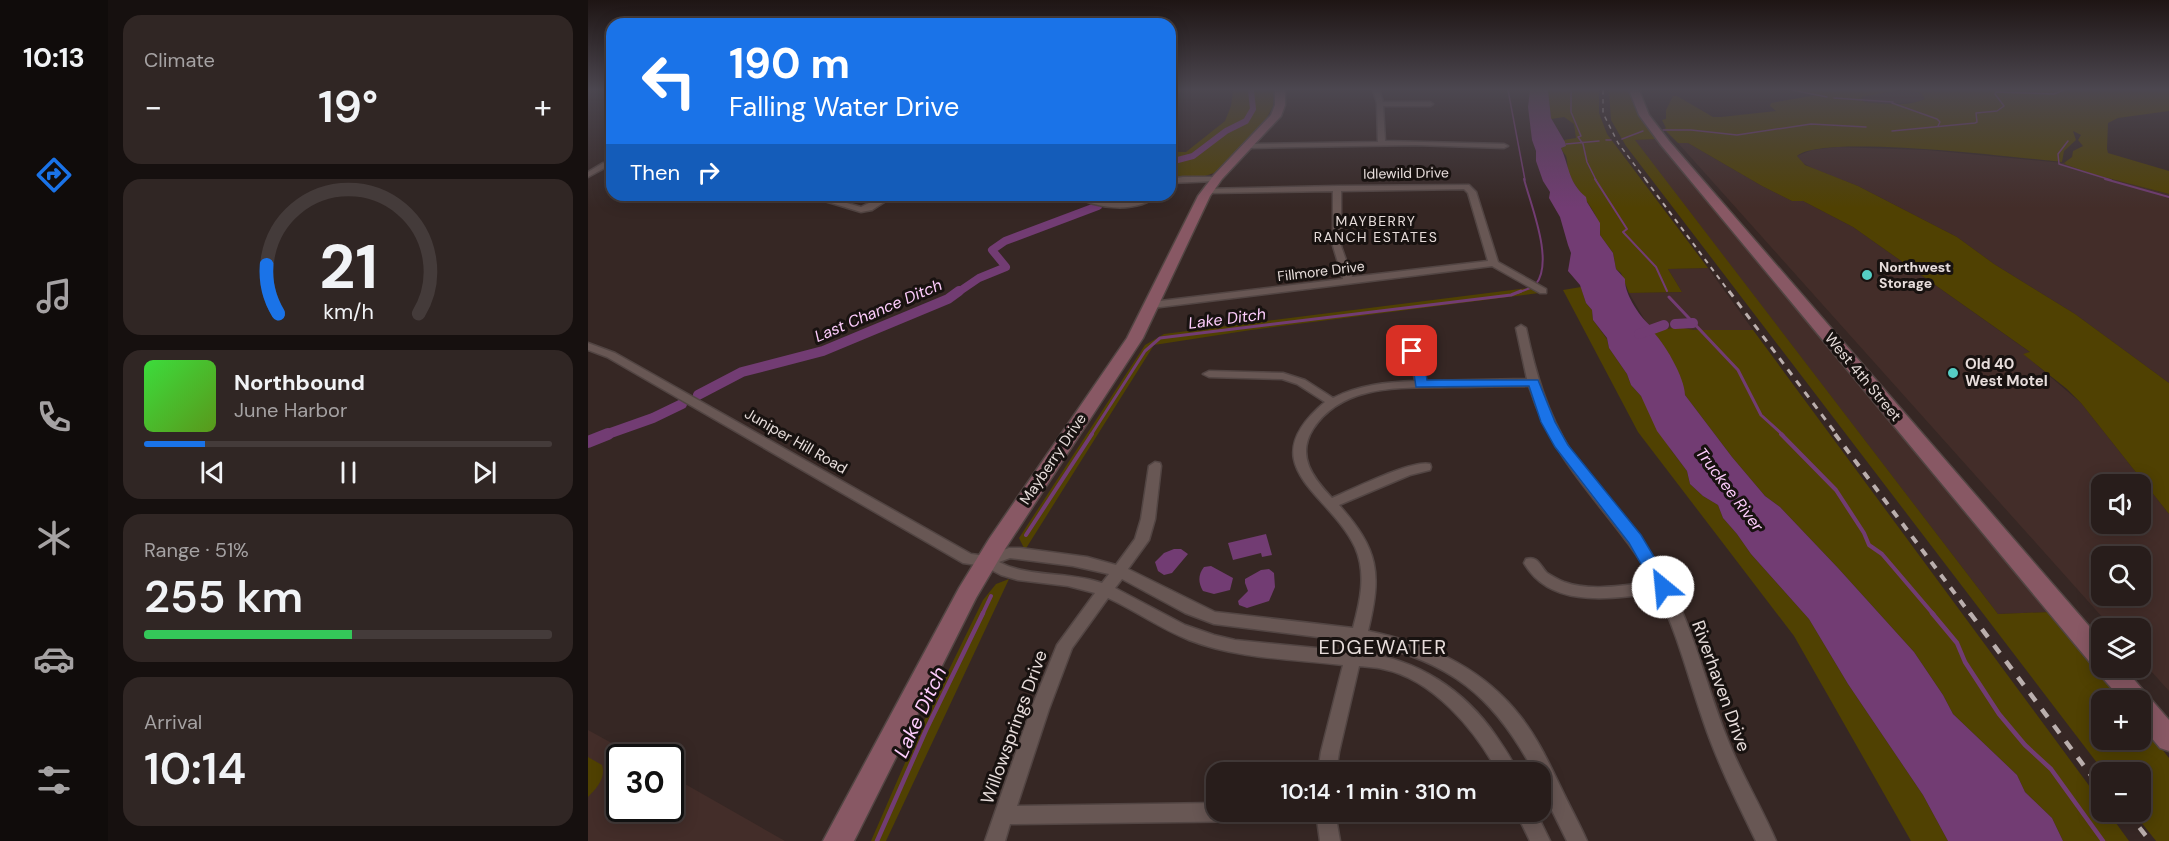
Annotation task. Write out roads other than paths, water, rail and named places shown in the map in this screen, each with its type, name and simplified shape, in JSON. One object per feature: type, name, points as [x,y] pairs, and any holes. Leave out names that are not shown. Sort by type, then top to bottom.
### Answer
[{"type":"main road","name":"Mayberry Drive","points":[[838,841],[953,619],[987,561],[1128,349],[1212,185],[1265,129]]},
{"type":"main road","name":"West 4th Street","points":[[1655,129],[2091,646]]},
{"type":"main road","points":[[2118,678],[2128,690]]},
{"type":"main road","points":[[2151,718],[2169,739]]},
{"type":"street","points":[[1381,129],[1382,144]]},
{"type":"street","points":[[1250,146],[1382,144],[1504,146]]},
{"type":"street","points":[[588,176],[606,165]]},
{"type":"street","name":"Idlewild Drive","points":[[1176,180],[1183,178],[1212,185],[1337,188],[1466,187],[1472,192],[1493,259],[1492,263]]},
{"type":"street","points":[[1337,188],[1337,246],[1349,282]]},
{"type":"street","points":[[830,201],[861,210],[881,201]]},
{"type":"street","points":[[1101,201],[1110,205],[1128,206],[1146,201]]},
{"type":"street","points":[[1492,263],[1543,291]]},
{"type":"street","name":"Fillmore Drive","points":[[1152,305],[1492,263]]},
{"type":"street","name":"Riverhaven Drive","points":[[1521,328],[1534,382],[1548,422],[1562,447],[1635,539],[1663,587],[1724,754],[1766,841]]},
{"type":"street","name":"Juniper Hill Road","points":[[588,346],[611,355],[968,559],[987,561],[1000,572],[1059,579],[1105,590],[1181,630],[1212,642],[1235,647],[1353,658],[1399,666],[1440,688],[1461,705],[1480,727],[1502,762]]},
{"type":"street","points":[[1406,347],[1416,355],[1421,384]]},
{"type":"street","points":[[1209,374],[1284,376],[1301,382],[1334,403]]},
{"type":"street","points":[[1329,762],[1370,584],[1369,568],[1359,538],[1305,474],[1300,449],[1302,439],[1312,420],[1349,395],[1378,387],[1534,382]]},
{"type":"street","name":"Willowsprings Drive","points":[[994,841],[1058,659],[1079,624],[1136,549],[1146,529],[1155,466]]},
{"type":"street","points":[[1329,504],[1406,472],[1425,467]]},
{"type":"street","points":[[987,561],[1010,553],[1085,562],[1118,571],[1198,613],[1214,618],[1378,637],[1413,647],[1459,670],[1479,684],[1515,722],[1577,841]]},
{"type":"street","points":[[1531,563],[1545,580],[1566,588],[1595,592],[1663,587]]},
{"type":"street","points":[[1004,815],[1206,813]]},
{"type":"street","points":[[1327,822],[1330,841]]},
{"type":"street","points":[[1531,822],[1540,841]]},
{"type":"water","name":"Truckee River","points":[[1531,129],[1558,129],[1565,142],[1566,146],[1561,148],[1573,180],[1586,197],[1600,223],[1600,235],[1613,253],[1616,269],[1625,279],[1627,292],[1634,306],[1652,327],[1650,329],[1673,360],[1682,379],[1685,395],[1765,496],[1780,507],[1914,652],[1953,714],[2017,775],[2025,792],[2052,818],[2063,841],[1948,841],[1923,795],[1848,684],[1809,619],[1751,554],[1723,518],[1718,505],[1703,496],[1690,484],[1687,471],[1657,431],[1641,396],[1631,385],[1627,374],[1609,348],[1607,338],[1593,320],[1592,310],[1586,303],[1580,285],[1568,271],[1571,253],[1560,217],[1549,198],[1550,192],[1543,181],[1536,161],[1536,151]]},
{"type":"water","points":[[1266,534],[1272,555],[1262,557],[1261,553],[1233,560],[1228,543]]},
{"type":"water","points":[[1181,549],[1188,554],[1172,573],[1164,575],[1158,571],[1155,562],[1164,553]]},
{"type":"water","points":[[1211,566],[1233,578],[1230,590],[1214,594],[1203,591],[1200,576],[1204,567]]},
{"type":"water","points":[[1269,569],[1274,573],[1275,587],[1269,601],[1247,608],[1239,605],[1238,601],[1248,591],[1245,579],[1261,570]]},
{"type":"waterway","name":"Last Chance Ditch","points":[[1176,160],[1193,156],[1230,129]]},
{"type":"waterway","name":"Lake Ditch","points":[[1515,129],[1525,180]]},
{"type":"waterway","points":[[1578,129],[1581,136],[1578,137],[1582,143]]},
{"type":"waterway","points":[[1663,130],[1691,130],[1737,135],[1776,129]]},
{"type":"waterway","points":[[1892,131],[1910,129]]},
{"type":"waterway","points":[[1622,139],[1643,131]]},
{"type":"waterway","points":[[1606,140],[1611,140]]},
{"type":"waterway","points":[[1582,143],[1599,141]]},
{"type":"waterway","points":[[2068,141],[2058,154],[2059,164],[2111,180]]},
{"type":"waterway","points":[[1566,144],[1582,143]]},
{"type":"waterway","points":[[1582,143],[1587,162],[1596,180]]},
{"type":"waterway","name":"Lake Ditch","points":[[1524,179],[1542,248],[1543,262],[1536,284]]},
{"type":"waterway","points":[[1595,179],[1627,229],[1623,232],[1656,267],[1667,291]]},
{"type":"waterway","points":[[2105,179],[2169,197]]},
{"type":"waterway","name":"Last Chance Ditch","points":[[957,293],[979,278],[1006,267],[992,250],[1005,241],[1098,206]]},
{"type":"waterway","name":"Lake Ditch","points":[[1517,293],[1533,287]]},
{"type":"waterway","name":"Last Chance Ditch","points":[[698,395],[742,372],[823,351],[948,299],[959,291]]},
{"type":"waterway","name":"Lake Ditch","points":[[1091,435],[1145,351],[1160,338],[1511,295],[1521,291]]},
{"type":"waterway","points":[[1669,297],[1738,370],[1761,415],[1783,435]]},
{"type":"waterway","points":[[1675,324],[1693,323]]},
{"type":"waterway","points":[[1639,334],[1664,325]]},
{"type":"waterway","name":"Last Chance Ditch","points":[[605,435],[653,418],[682,404]]},
{"type":"waterway","name":"Last Chance Ditch","points":[[588,442],[608,434]]},
{"type":"waterway","name":"Lake Ditch","points":[[1026,535],[1092,434]]},
{"type":"waterway","points":[[1781,434],[1836,490],[1864,533],[1869,545],[1882,554],[1934,615]]},
{"type":"waterway","name":"Lake Ditch","points":[[982,615],[991,596]]},
{"type":"waterway","name":"Lake Ditch","points":[[877,841],[926,730],[983,613]]},
{"type":"waterway","points":[[1932,613],[1957,643],[1965,662],[1999,714],[2025,745],[2051,769],[2103,841]]},
{"type":"railway","points":[[1611,129],[1618,143],[1646,180]]},
{"type":"railway","points":[[1645,179],[1730,293]]},
{"type":"railway","points":[[1729,291],[1837,435]]},
{"type":"railway","points":[[1835,434],[1971,615]]},
{"type":"railway","points":[[1970,613],[2091,775]]},
{"type":"railway","points":[[2135,822],[2150,841]]},
{"type":"place","name":"Northwest Storage","points":[[1867,275]]},
{"type":"place","name":"Old 40 West Motel","points":[[1953,373]]},
{"type":"district","name":"MAYBERRY RANCH ESTATES","points":[[1376,230]]},
{"type":"district","name":"EDGEWATER","points":[[1383,647]]}]
